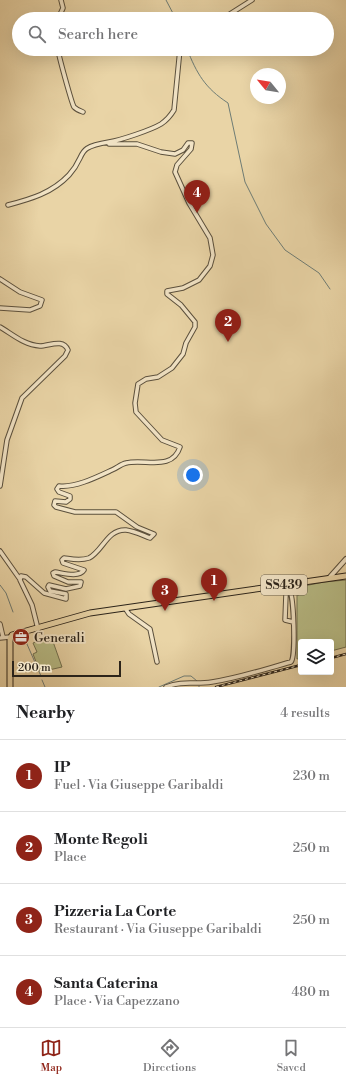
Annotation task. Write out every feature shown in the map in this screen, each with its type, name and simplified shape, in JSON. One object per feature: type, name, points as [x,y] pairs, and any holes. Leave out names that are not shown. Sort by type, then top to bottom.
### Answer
[{"type":"main road","name":"SS439","points":[[10,637],[90,613],[290,586],[346,576]]},
{"type":"main road","points":[[10,637],[10,687]]},
{"type":"street","points":[[61,0],[63,8],[61,12]]},
{"type":"street","points":[[233,12],[252,0]]},
{"type":"street","points":[[59,56],[65,71],[74,107],[83,112]]},
{"type":"street","points":[[8,205],[33,199],[47,192],[68,176],[85,148],[93,144],[119,140],[161,124],[169,118],[174,110],[179,56]]},
{"type":"street","points":[[19,578],[24,575],[44,593],[66,599],[66,594],[50,591],[48,587],[50,585],[66,589],[80,586],[81,582],[68,582],[54,576],[53,573],[80,573],[84,570],[62,562],[64,558],[74,560],[89,558],[107,538],[120,531],[134,532],[150,538],[153,536],[153,533],[137,527],[116,512],[75,512],[56,507],[54,505],[55,501],[66,502],[70,498],[70,496],[59,492],[57,489],[59,486],[67,487],[90,479],[127,462],[166,462],[176,455],[180,447],[162,440],[136,412],[135,403],[138,384],[146,379],[158,377],[172,368],[183,354],[186,343],[195,327],[194,322],[178,302],[167,294],[167,291],[176,290],[199,280],[212,261],[213,248],[210,238],[189,203],[175,172],[177,165],[191,149],[192,143],[188,143],[183,150],[175,154],[161,152],[137,144],[111,144],[109,142]]},
{"type":"street","points":[[0,279],[20,292],[42,300],[40,306],[30,310],[0,308]]},
{"type":"street","points":[[0,327],[15,337],[30,343],[40,346],[62,343],[68,350],[65,356],[22,398],[7,440],[0,486]]},
{"type":"street","points":[[0,551],[19,578],[32,605],[38,629]]},
{"type":"street","points":[[329,578],[346,559]]},
{"type":"street","points":[[290,586],[286,594],[285,620],[293,622]]},
{"type":"street","points":[[166,687],[180,682],[195,684],[212,682],[291,662],[294,657],[292,593],[290,586]]},
{"type":"street","points":[[125,608],[129,614],[150,629],[157,662]]},
{"type":"street","points":[[0,624],[2,638],[10,637]]},
{"type":"green space","points":[[346,580],[346,647],[334,650],[334,639],[298,639],[297,659],[297,595],[299,595],[299,587],[324,582]]},
{"type":"green space","points":[[51,636],[62,667],[40,672],[33,654],[37,652],[33,643]]},
{"type":"waterway","points":[[166,0],[172,12]]},
{"type":"waterway","points":[[190,56],[203,80],[213,92],[228,103],[245,182],[266,224],[285,250],[319,273],[330,289]]},
{"type":"waterway","points":[[0,585],[6,593],[13,612]]},
{"type":"waterway","points":[[23,635],[41,676]]},
{"type":"waterway","points":[[159,687],[184,676],[191,676],[197,681]]},
{"type":"waterway","points":[[42,680],[45,687]]},
{"type":"railway","points":[[334,657],[346,654]]},
{"type":"railway","points":[[216,687],[298,666]]},
{"type":"place","name":"Santa Caterina","points":[[197,213]]},
{"type":"place","name":"Monte Regoli","points":[[228,342]]},
{"type":"place","name":"IP","points":[[214,601]]},
{"type":"place","name":"Pizzeria La Corte","points":[[165,611]]},
{"type":"place","name":"Generali","points":[[21,637]]}]
